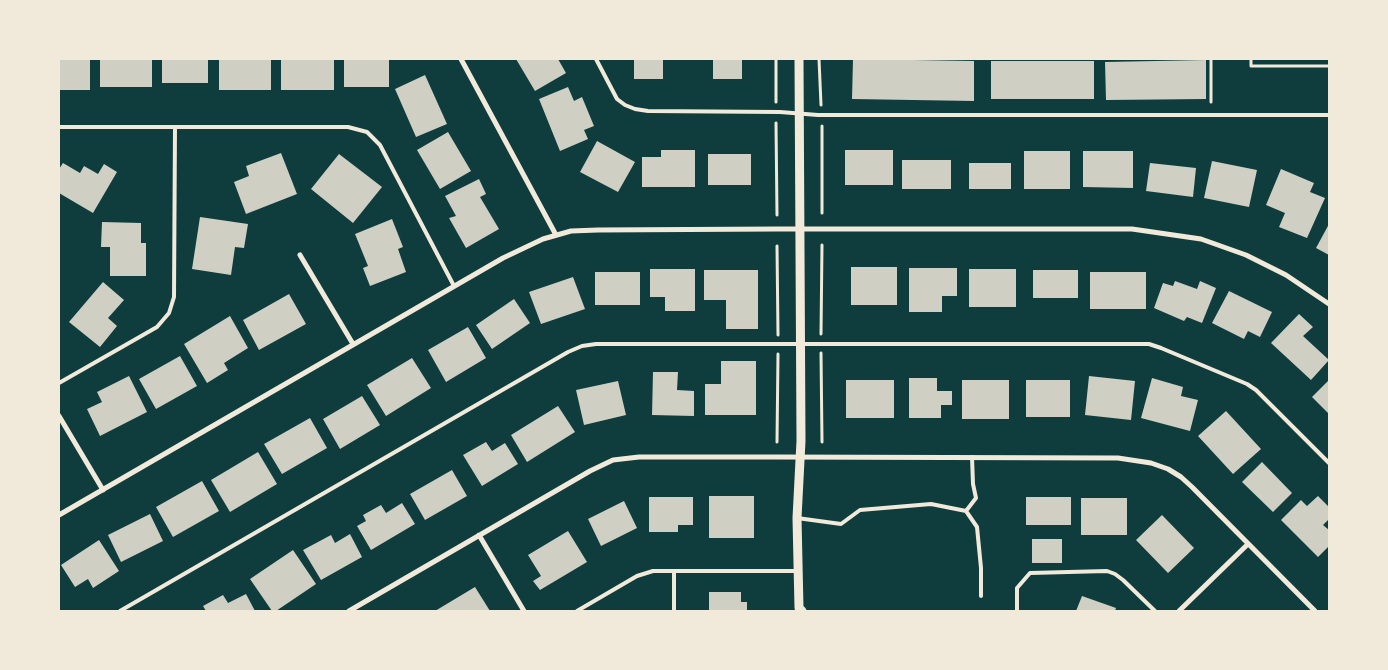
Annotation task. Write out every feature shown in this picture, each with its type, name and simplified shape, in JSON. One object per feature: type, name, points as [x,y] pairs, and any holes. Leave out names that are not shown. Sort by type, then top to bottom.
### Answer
[{"type":"street","points":[[461,59],[556,235]]},
{"type":"street","points":[[799,59],[800,343],[797,518],[799,610]]},
{"type":"street","points":[[59,515],[516,251],[556,235],[592,230],[1132,229],[1201,240],[1246,255],[1286,275],[1329,304]]},
{"type":"street","points":[[300,255],[353,344]]},
{"type":"street","points":[[59,416],[103,490]]},
{"type":"street","points":[[349,611],[590,471],[613,460],[639,457],[1118,458],[1151,463],[1168,469],[1181,477],[1315,611]]},
{"type":"street","points":[[479,535],[524,611]]},
{"type":"street","points":[[1180,611],[1248,544]]},
{"type":"lane","points":[[596,59],[618,99],[625,105],[648,111],[1329,115]]},
{"type":"lane","points":[[59,127],[348,127],[367,132],[380,145],[454,286]]},
{"type":"lane","points":[[59,383],[157,327],[169,313],[174,297],[175,127]]},
{"type":"lane","points":[[120,611],[568,352],[582,346],[596,344],[1149,344],[1247,384],[1256,390],[1329,463]]},
{"type":"lane","points":[[966,511],[976,498],[973,484],[972,457]]},
{"type":"lane","points":[[797,518],[840,524],[860,510],[931,504],[966,511],[977,527],[981,568],[981,596]]},
{"type":"lane","points":[[577,611],[637,576],[653,571],[799,571]]},
{"type":"lane","points":[[674,571],[674,611]]},
{"type":"lane","points":[[1017,611],[1017,588],[1030,574],[1107,571],[1123,580],[1155,611]]},
{"type":"path","points":[[776,59],[776,103]]},
{"type":"path","points":[[820,59],[821,102]]},
{"type":"path","points":[[1211,59],[1211,102]]},
{"type":"path","points":[[1251,59],[1251,66],[1329,66]]},
{"type":"path","points":[[776,124],[777,215]]},
{"type":"path","points":[[822,124],[822,213]]},
{"type":"path","points":[[821,330],[822,245]]},
{"type":"path","points":[[777,246],[778,330]]},
{"type":"path","points":[[777,442],[778,352]]},
{"type":"path","points":[[821,355],[822,442]]},
{"type":"building","points":[[59,59],[90,59],[90,90],[59,90]]},
{"type":"building","points":[[100,59],[152,59],[152,87],[100,87]]},
{"type":"building","points":[[162,59],[208,59],[208,83],[162,83]]},
{"type":"building","points":[[219,59],[271,59],[271,90],[219,90]]},
{"type":"building","points":[[281,59],[334,59],[334,90],[281,90]]},
{"type":"building","points":[[344,59],[389,59],[389,87],[344,87]]},
{"type":"building","points":[[516,59],[558,59],[566,73],[535,91]]},
{"type":"building","points":[[634,59],[663,59],[663,79],[634,79]]},
{"type":"building","points":[[713,59],[742,59],[742,79],[713,79]]},
{"type":"building","points":[[853,59],[974,61],[974,101],[852,99]]},
{"type":"building","points":[[1206,60],[1206,99],[1106,100],[1105,62]]},
{"type":"building","points":[[991,61],[1094,61],[1094,99],[991,99]]},
{"type":"building","points":[[425,75],[447,124],[416,137],[395,89]]},
{"type":"building","points":[[568,87],[574,101],[582,97],[594,126],[584,130],[588,139],[560,151],[539,99]]},
{"type":"building","points":[[448,132],[471,171],[440,189],[417,150]]},
{"type":"building","points":[[597,141],[635,162],[618,192],[580,172]]},
{"type":"building","points":[[661,150],[695,150],[695,187],[642,187],[642,157],[661,157]]},
{"type":"building","points":[[845,150],[893,150],[893,185],[845,185]]},
{"type":"building","points":[[1024,151],[1070,151],[1070,189],[1024,189]]},
{"type":"building","points":[[1083,151],[1133,151],[1133,188],[1083,187]]},
{"type":"building","points":[[281,153],[297,194],[246,214],[234,182],[249,176],[246,166]]},
{"type":"building","points":[[339,154],[382,187],[353,223],[311,189]]},
{"type":"building","points":[[708,154],[751,154],[751,185],[708,185]]},
{"type":"building","points":[[902,160],[951,160],[951,189],[902,189]]},
{"type":"building","points":[[1212,161],[1257,170],[1249,207],[1204,198]]},
{"type":"building","points":[[63,163],[80,173],[84,166],[98,174],[104,164],[117,172],[93,213],[59,193],[59,169]]},
{"type":"building","points":[[969,163],[1011,163],[1011,189],[969,189]]},
{"type":"building","points":[[1150,163],[1196,168],[1193,197],[1146,191]]},
{"type":"building","points":[[1281,169],[1314,183],[1310,192],[1325,198],[1307,238],[1279,227],[1285,213],[1266,205]]},
{"type":"building","points":[[479,179],[486,194],[480,197],[499,229],[466,248],[449,218],[456,216],[445,196]]},
{"type":"building","points":[[200,217],[248,224],[244,248],[235,247],[231,275],[192,269]]},
{"type":"building","points":[[392,219],[403,247],[398,249],[406,272],[370,286],[363,268],[368,266],[355,234]]},
{"type":"building","points":[[102,222],[141,223],[141,243],[146,243],[146,276],[110,276],[110,247],[101,247]]},
{"type":"building","points":[[1329,224],[1329,255],[1316,248]]},
{"type":"building","points":[[851,267],[897,267],[897,305],[851,305]]},
{"type":"building","points":[[909,268],[957,268],[957,296],[942,296],[942,312],[909,312]]},
{"type":"building","points":[[650,269],[695,269],[695,311],[665,311],[665,297],[650,297]]},
{"type":"building","points":[[969,269],[1016,269],[1016,307],[969,307]]},
{"type":"building","points":[[704,270],[758,270],[758,329],[726,329],[726,300],[704,300]]},
{"type":"building","points":[[1033,270],[1078,270],[1078,298],[1033,298]]},
{"type":"building","points":[[595,272],[640,272],[640,305],[595,305]]},
{"type":"building","points":[[1090,272],[1146,272],[1146,309],[1090,309]]},
{"type":"building","points":[[573,277],[585,309],[541,324],[529,292]]},
{"type":"building","points":[[1175,281],[1197,289],[1200,281],[1216,288],[1202,323],[1187,317],[1184,321],[1154,308],[1163,283],[1173,286]]},
{"type":"building","points":[[103,282],[124,300],[108,318],[117,326],[100,347],[69,322]]},
{"type":"building","points":[[1229,291],[1272,312],[1260,337],[1248,331],[1244,339],[1212,323]]},
{"type":"building","points":[[289,294],[306,324],[259,350],[243,320]]},
{"type":"building","points":[[514,299],[530,323],[492,349],[476,325]]},
{"type":"building","points":[[1299,314],[1313,327],[1303,336],[1329,360],[1311,380],[1271,343]]},
{"type":"building","points":[[230,316],[248,348],[224,363],[228,370],[207,383],[184,344]]},
{"type":"building","points":[[468,327],[486,358],[446,382],[428,350]]},
{"type":"building","points":[[180,356],[197,386],[156,409],[139,379]]},
{"type":"building","points":[[412,358],[431,388],[386,416],[367,385]]},
{"type":"building","points":[[721,361],[756,361],[756,415],[705,415],[705,384],[721,384]]},
{"type":"building","points":[[653,372],[678,372],[677,390],[694,391],[694,416],[652,415]]},
{"type":"building","points":[[129,376],[147,412],[100,436],[87,409],[102,402],[97,392]]},
{"type":"building","points":[[1089,376],[1135,381],[1131,420],[1085,415]]},
{"type":"building","points":[[909,378],[937,378],[937,391],[952,391],[952,405],[941,405],[941,418],[909,418]]},
{"type":"building","points":[[1152,378],[1183,387],[1181,396],[1198,400],[1190,431],[1141,418]]},
{"type":"building","points":[[846,380],[894,380],[894,418],[846,418]]},
{"type":"building","points":[[962,380],[1009,380],[1009,419],[962,419]]},
{"type":"building","points":[[1026,380],[1070,380],[1070,417],[1026,417]]},
{"type":"building","points":[[1329,380],[1329,414],[1312,397]]},
{"type":"building","points":[[618,381],[626,415],[584,425],[576,390]]},
{"type":"building","points":[[362,396],[380,425],[340,449],[323,419]]},
{"type":"building","points":[[558,406],[575,432],[527,462],[511,435]]},
{"type":"building","points":[[1226,411],[1261,449],[1233,474],[1198,436]]},
{"type":"building","points":[[310,418],[327,448],[282,474],[264,444]]},
{"type":"building","points":[[486,442],[492,451],[505,443],[518,464],[482,486],[463,455]]},
{"type":"building","points":[[258,452],[277,484],[230,512],[211,480]]},
{"type":"building","points":[[1262,462],[1292,493],[1273,512],[1242,482]]},
{"type":"building","points":[[452,470],[467,496],[425,520],[410,494]]},
{"type":"building","points":[[202,481],[219,511],[173,537],[156,507]]},
{"type":"building","points":[[709,496],[754,496],[754,538],[709,538]]},
{"type":"building","points":[[1318,496],[1329,507],[1329,519],[1323,525],[1329,530],[1329,546],[1318,557],[1281,520],[1301,500],[1307,506]]},
{"type":"building","points":[[649,497],[693,497],[693,525],[678,525],[678,532],[649,532]]},
{"type":"building","points":[[1026,497],[1071,497],[1071,525],[1026,525]]},
{"type":"building","points":[[1081,498],[1127,498],[1127,535],[1081,535]]},
{"type":"building","points":[[624,501],[637,528],[601,546],[588,519]]},
{"type":"building","points":[[402,503],[415,524],[371,550],[357,526],[366,521],[363,515],[381,505],[386,513]]},
{"type":"building","points":[[150,514],[163,541],[121,562],[108,535]]},
{"type":"building","points":[[1162,515],[1194,548],[1168,573],[1136,540]]},
{"type":"building","points":[[568,531],[587,562],[540,590],[533,581],[541,576],[528,555]]},
{"type":"building","points":[[350,534],[362,557],[321,580],[303,550],[331,535],[335,543]]},
{"type":"building","points":[[1032,539],[1062,539],[1062,563],[1032,563]]},
{"type":"building","points":[[99,540],[119,571],[93,588],[88,579],[75,587],[61,565]]},
{"type":"building","points":[[293,550],[316,584],[276,611],[272,611],[250,579]]},
{"type":"building","points":[[475,587],[490,611],[435,611]]},
{"type":"building","points":[[709,592],[741,592],[741,602],[747,602],[747,611],[709,611]]},
{"type":"building","points":[[246,594],[255,611],[206,611],[203,606],[223,595],[228,603]]},
{"type":"building","points":[[1082,596],[1116,608],[1115,611],[1076,611]]}]
